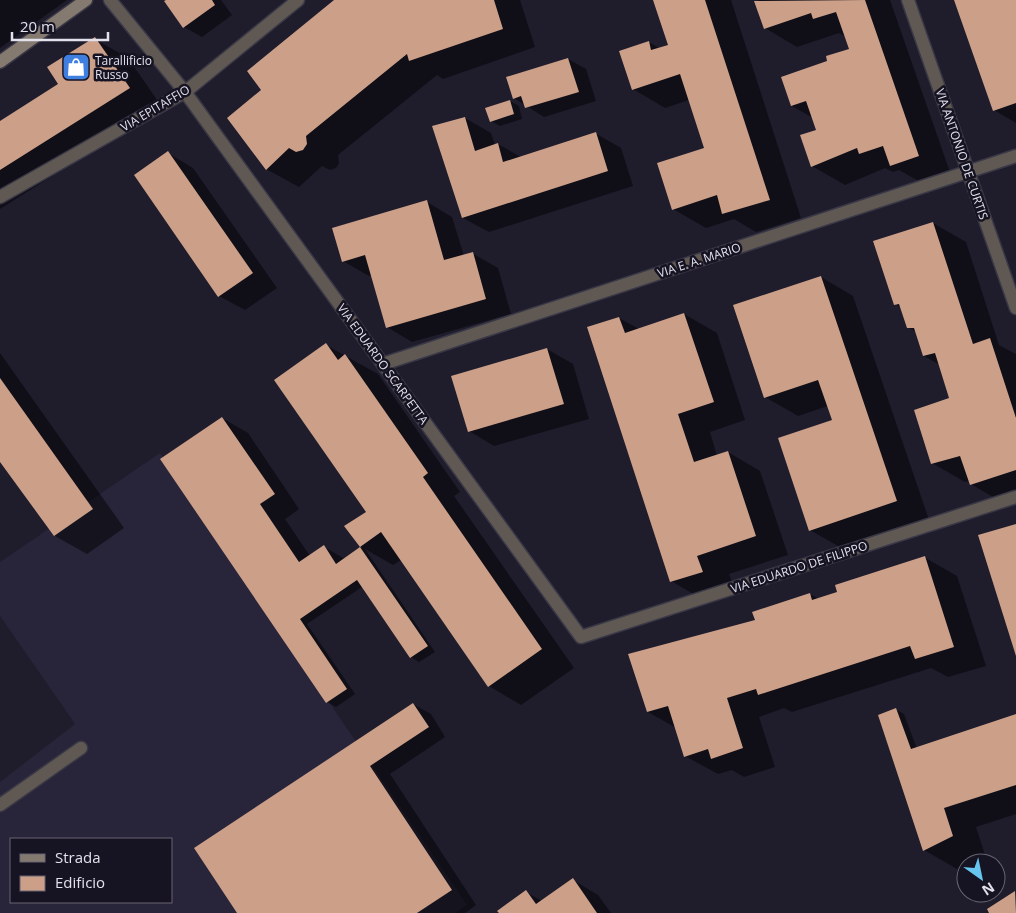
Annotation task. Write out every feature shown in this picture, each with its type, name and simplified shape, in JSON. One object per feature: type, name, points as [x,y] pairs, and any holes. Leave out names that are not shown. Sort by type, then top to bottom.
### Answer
[{"type":"main road","points":[[0,62],[86,0]]},
{"type":"street","name":"VIA EDUARDO SCARPETTA","points":[[110,0],[185,92],[581,636]]},
{"type":"street","name":"VIA EPITAFFIO","points":[[0,197],[185,92],[298,0]]},
{"type":"street","name":"VIA ANTONIO DE CURTIS","points":[[908,0],[1016,308]]},
{"type":"street","name":"VIA E. A. MARIO","points":[[383,364],[1016,156]]},
{"type":"street","name":"VIA EDUARDO DE FILIPPO","points":[[581,636],[1016,497]]},
{"type":"street","points":[[0,805],[81,748]]},
{"type":"shaded area","points":[[160,453],[467,905],[455,913],[0,913],[0,782],[75,724],[0,616],[0,562]]},
{"type":"building","points":[[212,0],[215,5],[183,28],[164,1]]},
{"type":"building","points":[[334,0],[494,0],[503,29],[409,61],[407,54],[306,136],[307,144],[303,150],[296,152],[289,148],[266,170],[227,118],[261,90],[247,71]]},
{"type":"building","points":[[653,0],[705,0],[770,200],[722,214],[717,195],[672,210],[657,163],[704,148],[680,74],[632,90],[619,51],[649,41],[651,50],[668,45]]},
{"type":"building","points":[[865,0],[919,156],[890,166],[883,146],[859,154],[857,148],[811,167],[800,135],[816,130],[806,101],[791,106],[781,77],[827,61],[826,56],[849,49],[836,12],[813,19],[811,13],[764,29],[754,1]]},
{"type":"building","points":[[954,0],[1016,0],[1016,103],[993,111]]},
{"type":"building","points":[[95,37],[130,88],[0,170],[0,121],[58,84],[47,67]]},
{"type":"building","points":[[568,58],[579,92],[525,108],[521,96],[513,99],[506,77]]},
{"type":"building","points":[[510,100],[514,114],[490,122],[485,108]]},
{"type":"building","points":[[465,117],[475,151],[498,143],[503,162],[596,132],[608,171],[462,218],[432,126]]},
{"type":"building","points":[[168,151],[253,273],[218,297],[134,175]]},
{"type":"building","points":[[427,200],[444,260],[473,252],[486,299],[386,328],[365,255],[342,262],[332,228]]},
{"type":"building","points":[[933,222],[973,344],[990,338],[1016,418],[1016,470],[970,485],[960,456],[931,464],[914,410],[949,398],[935,353],[923,356],[914,328],[907,328],[899,304],[894,305],[873,241]]},
{"type":"building","points":[[821,276],[897,501],[809,531],[778,438],[832,420],[818,380],[764,398],[733,305]]},
{"type":"building","points":[[684,313],[714,402],[678,414],[694,462],[728,451],[756,536],[697,556],[703,572],[670,582],[587,327],[619,317],[625,333]]},
{"type":"building","points":[[326,343],[338,360],[345,354],[428,473],[423,477],[542,649],[488,687],[381,532],[360,547],[344,526],[366,512],[274,380]]},
{"type":"building","points":[[547,348],[564,404],[468,432],[451,376]]},
{"type":"building","points":[[0,378],[93,509],[54,536],[0,462]]},
{"type":"building","points":[[222,417],[275,494],[260,504],[299,562],[324,545],[336,564],[360,547],[428,646],[410,658],[357,580],[300,619],[347,689],[326,703],[160,459]]},
{"type":"building","points":[[1016,524],[1016,656],[978,535]]},
{"type":"building","points":[[925,556],[954,647],[915,659],[910,646],[758,695],[756,689],[727,698],[743,748],[711,759],[708,749],[684,757],[668,706],[647,712],[628,654],[755,620],[752,612],[810,593],[812,600],[837,592],[835,585]]},
{"type":"building","points":[[413,703],[429,727],[370,766],[452,890],[417,913],[237,913],[194,848]]},
{"type":"building","points":[[896,708],[911,749],[1016,714],[1016,785],[944,808],[953,836],[923,851],[878,715]]},
{"type":"building","points":[[573,878],[597,913],[499,913],[497,911],[526,890],[536,904]]},
{"type":"building","points":[[1015,891],[1016,913],[989,913],[987,909],[996,903],[1006,903],[1006,897]]},
{"type":"place","name":"Tarallificio Russo","points":[[76,67]]}]
